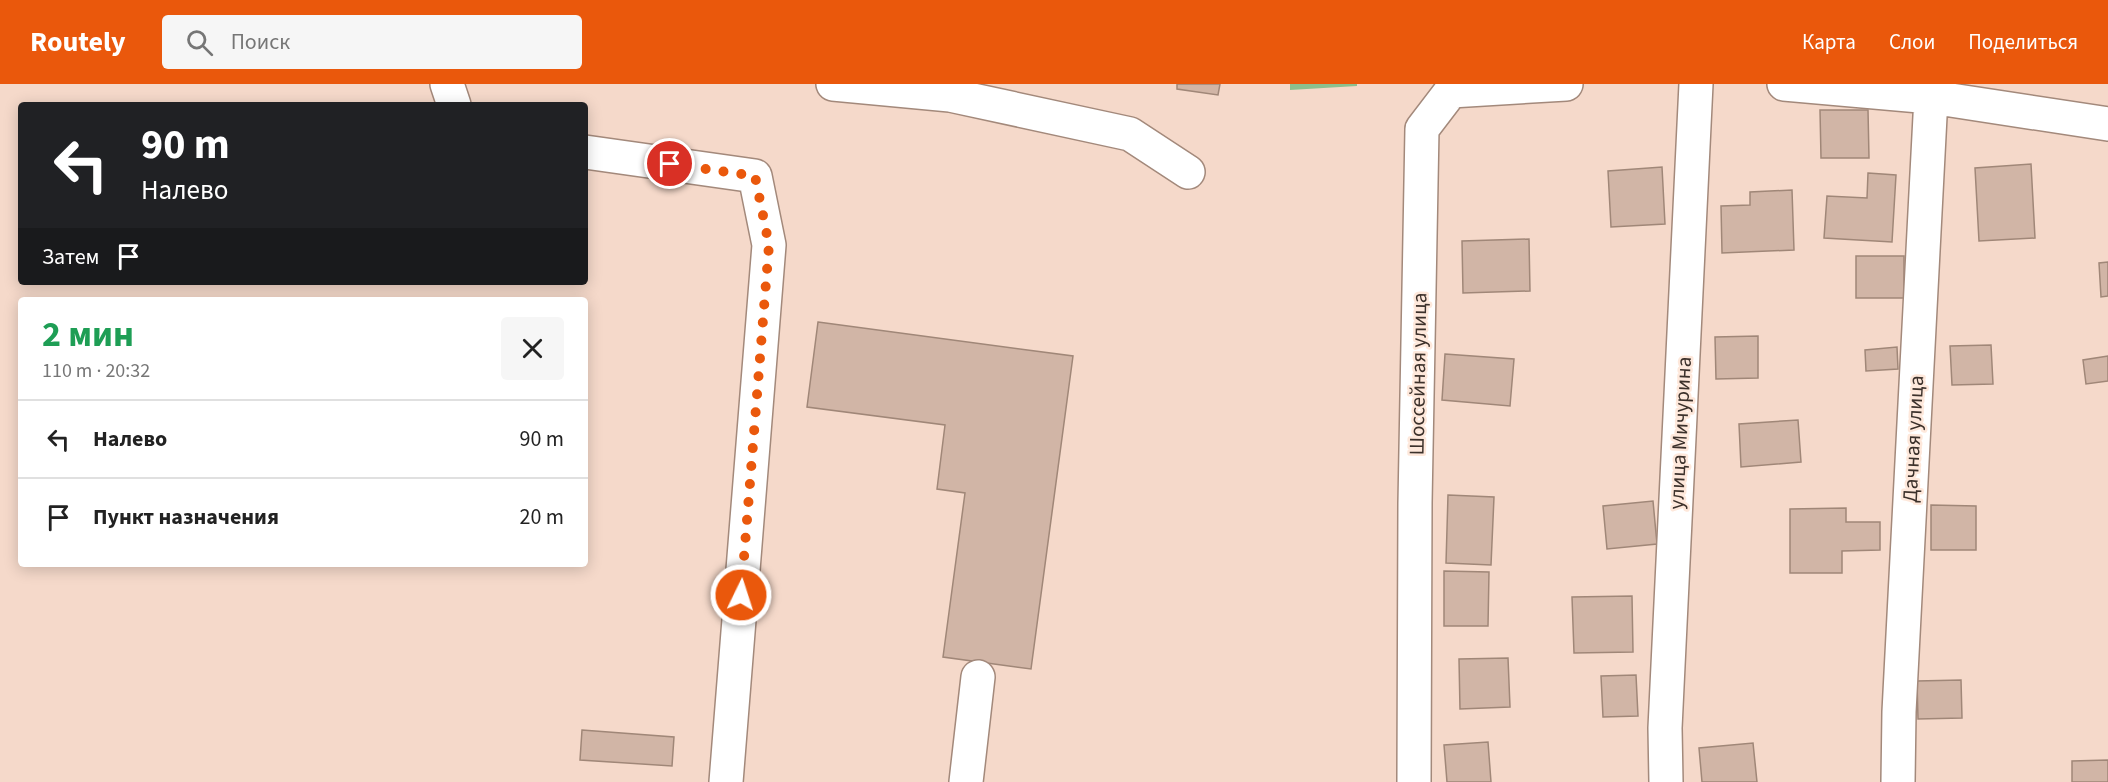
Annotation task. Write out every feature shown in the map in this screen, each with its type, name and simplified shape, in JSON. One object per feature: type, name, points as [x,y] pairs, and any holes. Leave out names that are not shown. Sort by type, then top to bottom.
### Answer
[{"type":"street","points":[[447,84],[453,102]]},
{"type":"street","points":[[833,84],[950,95],[1130,134],[1188,172]]},
{"type":"street","name":"Шоссейная улица","points":[[1414,782],[1415,515],[1422,129],[1451,91],[1566,84]]},
{"type":"street","name":"улица Мичурина","points":[[1666,782],[1665,728],[1696,84]]},
{"type":"street","points":[[1784,84],[1931,97],[2108,124]]},
{"type":"street","name":"Дачная улица","points":[[1898,782],[1899,712],[1931,97]]},
{"type":"street","points":[[588,152],[755,176],[769,245],[726,782]]},
{"type":"street","points":[[966,782],[978,677]]},
{"type":"green space","points":[[1290,84],[1357,84],[1357,86],[1290,90]]},
{"type":"building","points":[[1177,84],[1220,84],[1218,95],[1177,89]]},
{"type":"building","points":[[1820,110],[1868,110],[1869,158],[1821,158]]},
{"type":"building","points":[[2031,164],[2035,238],[1979,241],[1975,168]]},
{"type":"building","points":[[1662,167],[1665,224],[1611,227],[1608,171]]},
{"type":"building","points":[[1868,173],[1896,175],[1892,242],[1824,238],[1827,196],[1867,198]]},
{"type":"building","points":[[1792,190],[1794,250],[1722,253],[1721,206],[1750,205],[1750,192]]},
{"type":"building","points":[[1529,239],[1530,291],[1463,293],[1462,241]]},
{"type":"building","points":[[1856,256],[1904,256],[1904,298],[1856,298]]},
{"type":"building","points":[[2108,262],[2108,296],[2101,297],[2099,263]]},
{"type":"building","points":[[818,322],[1073,356],[1031,669],[943,657],[965,493],[937,489],[945,425],[807,407]]},
{"type":"building","points":[[1758,336],[1758,378],[1716,379],[1715,337]]},
{"type":"building","points":[[1991,345],[1993,384],[1952,385],[1950,346]]},
{"type":"building","points":[[1897,347],[1898,369],[1866,371],[1865,350]]},
{"type":"building","points":[[1445,354],[1514,359],[1510,406],[1442,400]]},
{"type":"building","points":[[2108,356],[2108,381],[2086,384],[2083,360]]},
{"type":"building","points":[[1798,420],[1801,462],[1741,467],[1739,424]]},
{"type":"building","points":[[1448,495],[1494,497],[1491,565],[1446,563]]},
{"type":"building","points":[[1653,501],[1657,544],[1607,549],[1603,506]]},
{"type":"building","points":[[1931,505],[1976,506],[1976,550],[1931,550]]},
{"type":"building","points":[[1846,508],[1846,522],[1880,522],[1880,550],[1842,551],[1842,573],[1790,573],[1790,509]]},
{"type":"building","points":[[1444,571],[1489,572],[1488,626],[1444,626]]},
{"type":"building","points":[[1632,596],[1633,652],[1574,653],[1572,597]]},
{"type":"building","points":[[1508,658],[1510,707],[1460,709],[1459,659]]},
{"type":"building","points":[[1636,675],[1638,716],[1603,717],[1601,676]]},
{"type":"building","points":[[1961,680],[1962,718],[1918,719],[1917,681]]},
{"type":"building","points":[[582,730],[674,737],[672,766],[580,760]]},
{"type":"building","points":[[1488,742],[1491,782],[1447,782],[1444,745]]},
{"type":"building","points":[[1753,743],[1757,782],[1702,782],[1699,748]]},
{"type":"building","points":[[2108,760],[2108,782],[2072,782],[2072,761]]},
{"type":"route","points":[[670,164],[755,176],[769,245],[741,595]]}]
